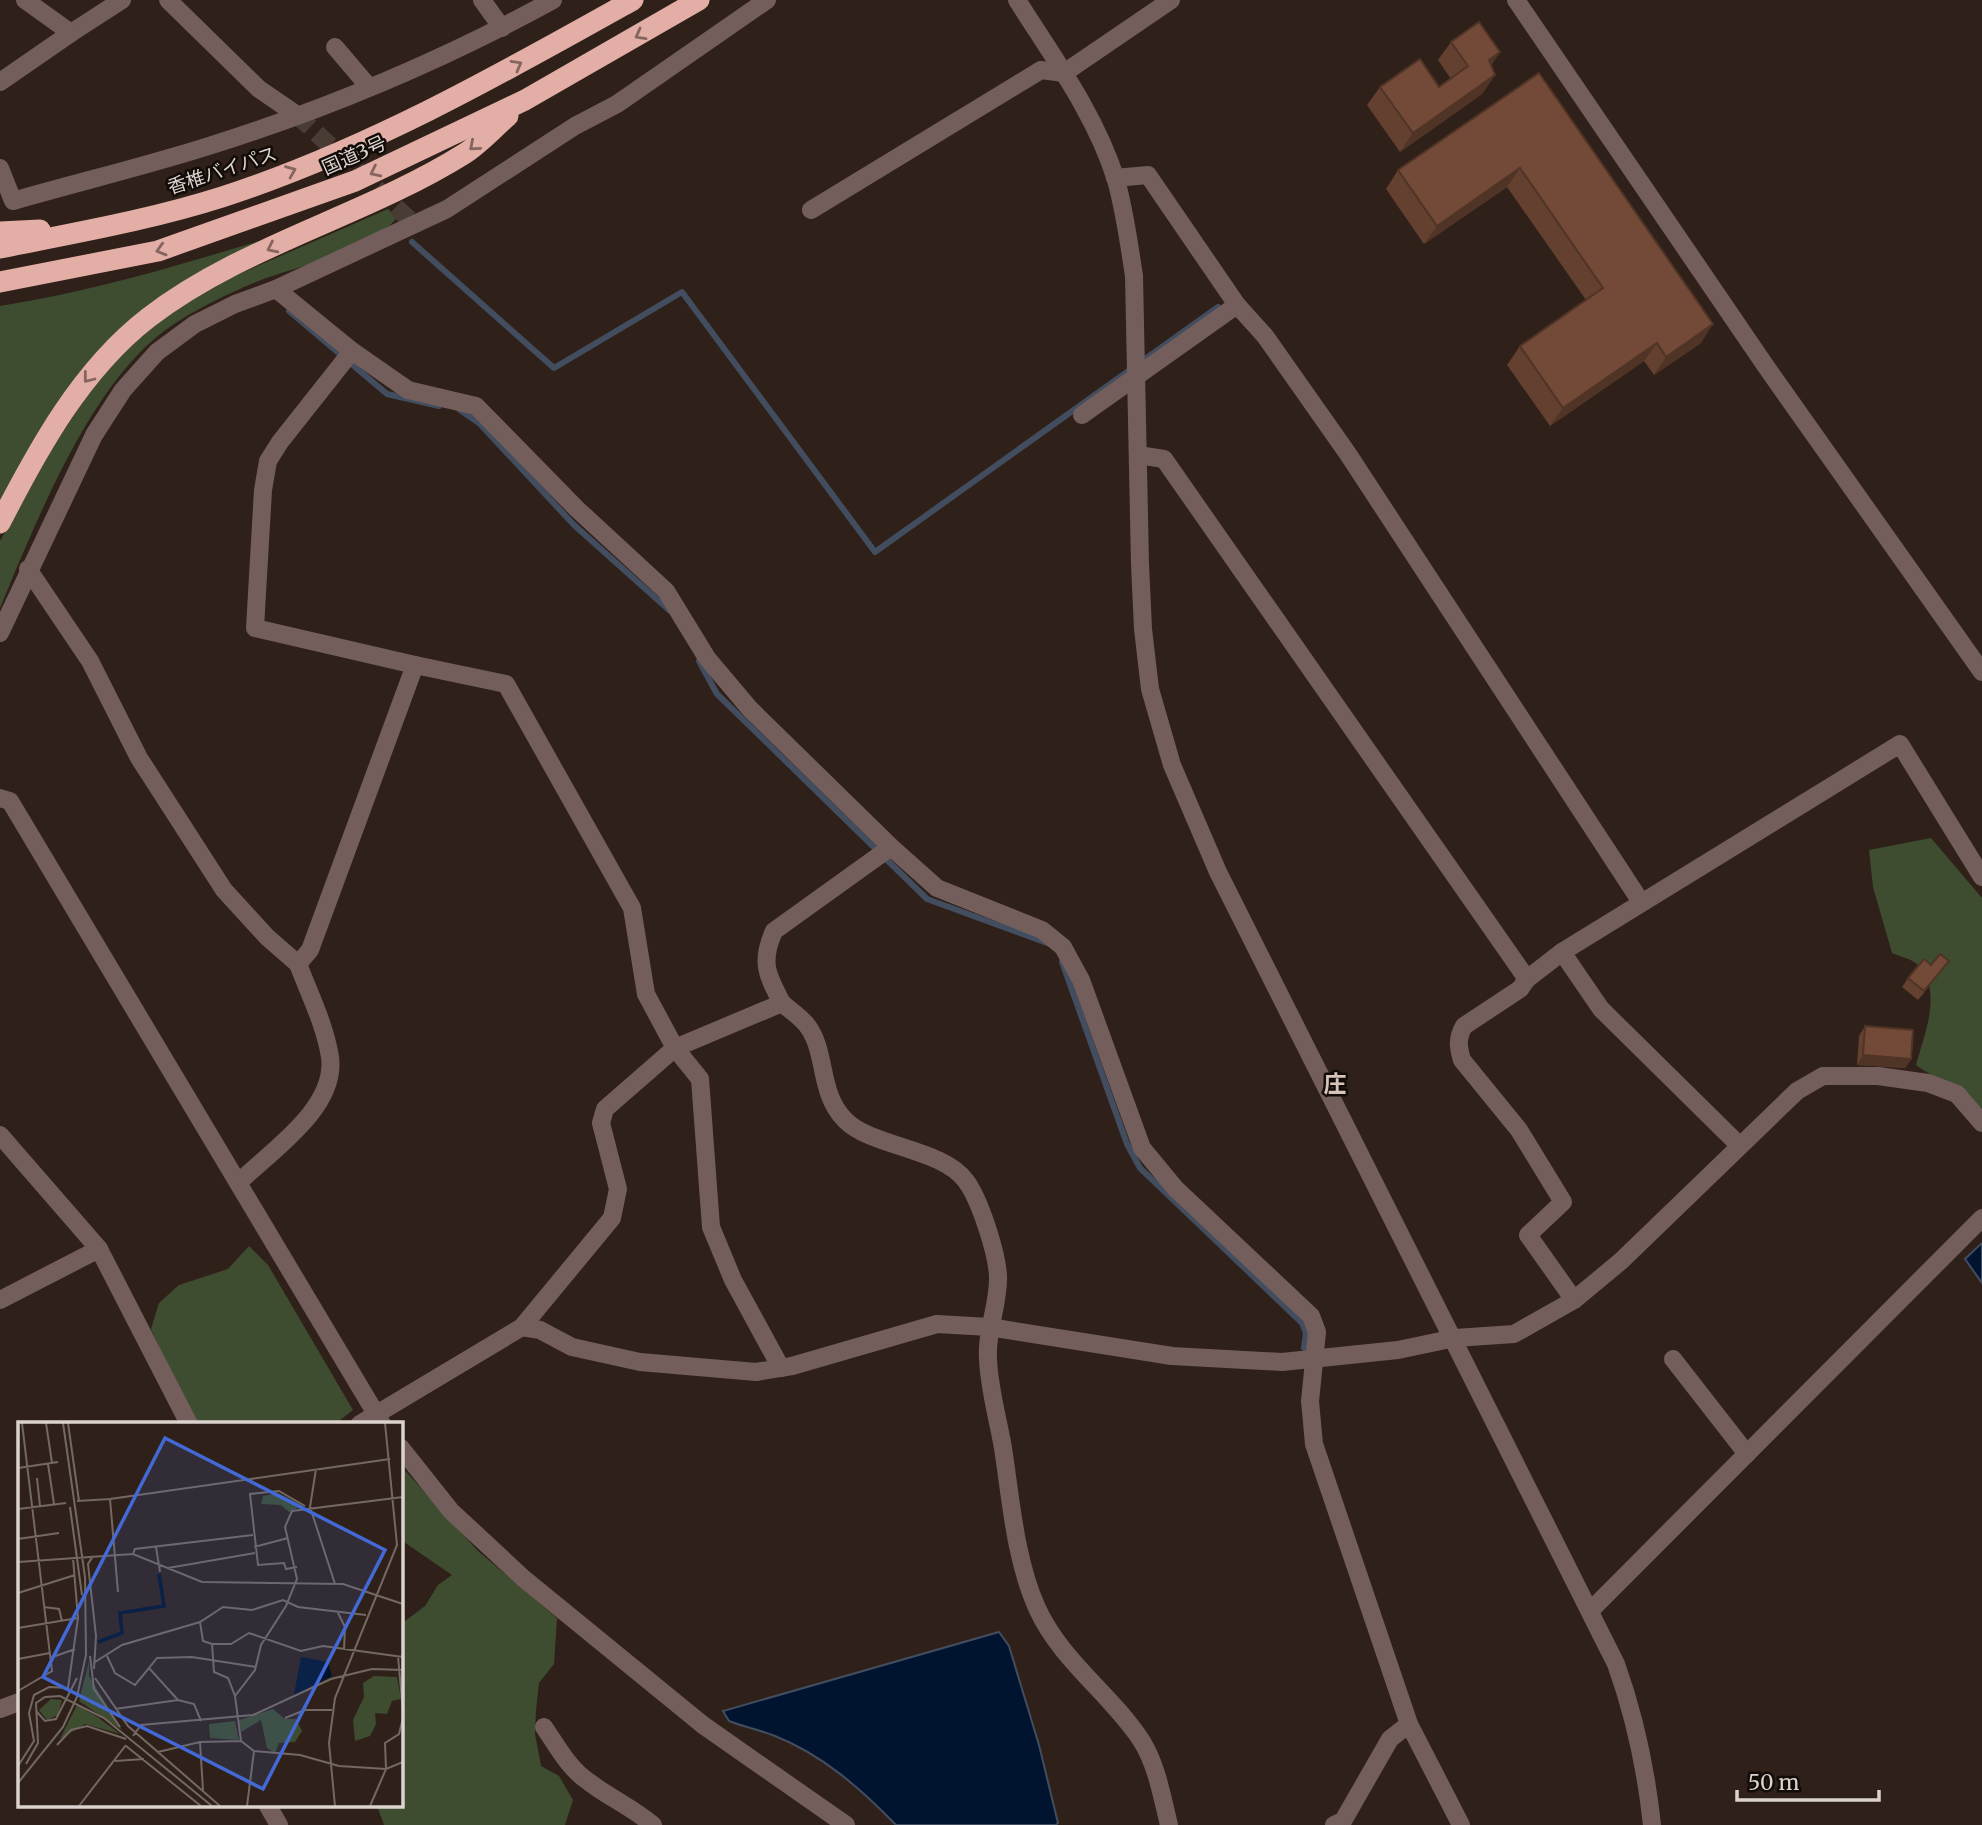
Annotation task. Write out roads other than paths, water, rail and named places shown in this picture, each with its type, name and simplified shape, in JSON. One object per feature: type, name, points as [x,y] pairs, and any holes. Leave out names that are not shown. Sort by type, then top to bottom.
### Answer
[{"type":"highway","name":"国道3号","points":[[345,149],[503,73],[633,0]]},
{"type":"highway","name":"国道3号","points":[[0,282],[158,251],[290,207],[355,181],[525,100],[699,0]]},
{"type":"highway","points":[[0,523],[24,476],[70,403],[118,344],[147,319],[207,279],[407,186],[466,153],[525,100]]},
{"type":"highway","name":"香椎バイパス","points":[[109,226],[222,197],[345,149]]},
{"type":"highway","points":[[0,232],[109,226]]},
{"type":"highway","points":[[0,248],[109,226]]},
{"type":"street","points":[[25,0],[71,33]]},
{"type":"street","points":[[0,82],[122,0]]},
{"type":"street","points":[[168,0],[258,89],[297,115]]},
{"type":"street","points":[[482,0],[502,28]]},
{"type":"street","points":[[0,169],[13,201],[211,145],[369,87],[502,28],[553,0]]},
{"type":"street","points":[[0,633],[28,569],[94,435],[123,390],[157,352],[195,324],[235,304],[276,289],[447,209],[575,126],[617,104],[767,0]]},
{"type":"street","points":[[1017,0],[1064,73],[1098,134],[1115,178],[1127,224],[1133,276],[1143,629],[1150,689],[1172,765],[1218,872],[1455,1338],[1616,1664],[1632,1707],[1647,1774],[1653,1825]]},
{"type":"street","points":[[811,209],[1041,70],[1064,73],[1171,0]]},
{"type":"street","points":[[1516,0],[1767,368],[1982,672]]},
{"type":"street","points":[[335,47],[369,87]]},
{"type":"street","points":[[1115,178],[1148,175],[1237,305],[1265,336],[1348,454],[1641,902]]},
{"type":"street","points":[[276,289],[352,351],[408,390],[476,406],[577,509],[666,591],[707,657],[750,709],[891,847],[937,888],[1042,930],[1063,947],[1085,991],[1142,1148],[1175,1188],[1311,1316],[1317,1332],[1310,1401],[1314,1444],[1409,1724],[1449,1797],[1461,1825]]},
{"type":"street","points":[[1082,415],[1237,305]]},
{"type":"street","points":[[352,351],[268,461],[263,490],[255,628],[415,666],[506,684],[632,908],[646,994],[676,1048],[700,1079],[711,1227],[733,1280],[781,1368]]},
{"type":"street","points":[[1138,455],[1164,459],[1527,979]]},
{"type":"street","points":[[28,569],[90,661],[139,758],[224,890],[267,937],[299,964],[330,1057],[329,1083],[318,1106],[238,1183]]},
{"type":"street","points":[[299,964],[310,950],[415,666]]},
{"type":"street","points":[[1574,1300],[1528,1235],[1563,1202],[1519,1130],[1462,1060],[1458,1046],[1459,1035],[1464,1026],[1520,989],[1527,979],[1562,952],[1900,744],[1982,877]]},
{"type":"street","points":[[0,785],[5,800],[238,1183],[372,1421],[522,1327],[612,1218],[618,1189],[601,1123],[605,1109],[676,1048],[782,1003]]},
{"type":"street","points":[[891,847],[774,931],[768,946],[766,973],[782,1003],[807,1025],[817,1049],[825,1088],[833,1107],[848,1124],[946,1164],[965,1179],[980,1204],[998,1275],[989,1327],[988,1360],[1017,1533],[1037,1608],[1073,1664],[1108,1698],[1142,1742],[1158,1781],[1169,1825]]},
{"type":"street","points":[[1562,952],[1601,1009],[1739,1145]]},
{"type":"street","points":[[522,1327],[540,1329],[572,1347],[640,1362],[756,1372],[781,1368],[937,1324],[989,1327],[1172,1356],[1282,1362],[1398,1350],[1455,1338],[1514,1334],[1574,1300],[1621,1261],[1797,1091],[1823,1076],[1878,1076],[1928,1083],[1957,1094],[1982,1123]]},
{"type":"street","points":[[0,1135],[99,1249],[188,1422]]},
{"type":"street","points":[[1591,1610],[1982,1217]]},
{"type":"street","points":[[0,1300],[99,1249]]},
{"type":"street","points":[[1673,1359],[1747,1454]]},
{"type":"street","points":[[402,1449],[451,1511],[523,1578],[703,1725],[846,1825]]},
{"type":"street","points":[[0,1709],[18,1702]]},
{"type":"street","points":[[1334,1825],[1343,1821],[1390,1739],[1409,1724]]},
{"type":"street","points":[[544,1727],[568,1763],[587,1782],[629,1805],[653,1825]]},
{"type":"street","points":[[269,1808],[279,1825]]},
{"type":"water","points":[[1982,1243],[1982,1283],[1965,1259]]},
{"type":"water","points":[[999,1632],[1009,1646],[1039,1745],[1058,1823],[1056,1825],[896,1825],[855,1786],[825,1763],[775,1736],[729,1721],[723,1711]]},
{"type":"waterway","points":[[412,242],[554,368],[682,292],[875,552],[1218,307]]},
{"type":"waterway","points":[[289,311],[387,394],[439,406]]},
{"type":"waterway","points":[[460,410],[479,423],[574,525],[669,610]]},
{"type":"waterway","points":[[699,661],[717,694],[927,899],[1047,943]]},
{"type":"waterway","points":[[1062,962],[1127,1144],[1140,1168],[1302,1323],[1306,1333],[1304,1348]]},
{"type":"tunnel","points":[[297,115],[413,223]]},
{"type":"district","name":"庄","points":[[1335,1084]]}]
